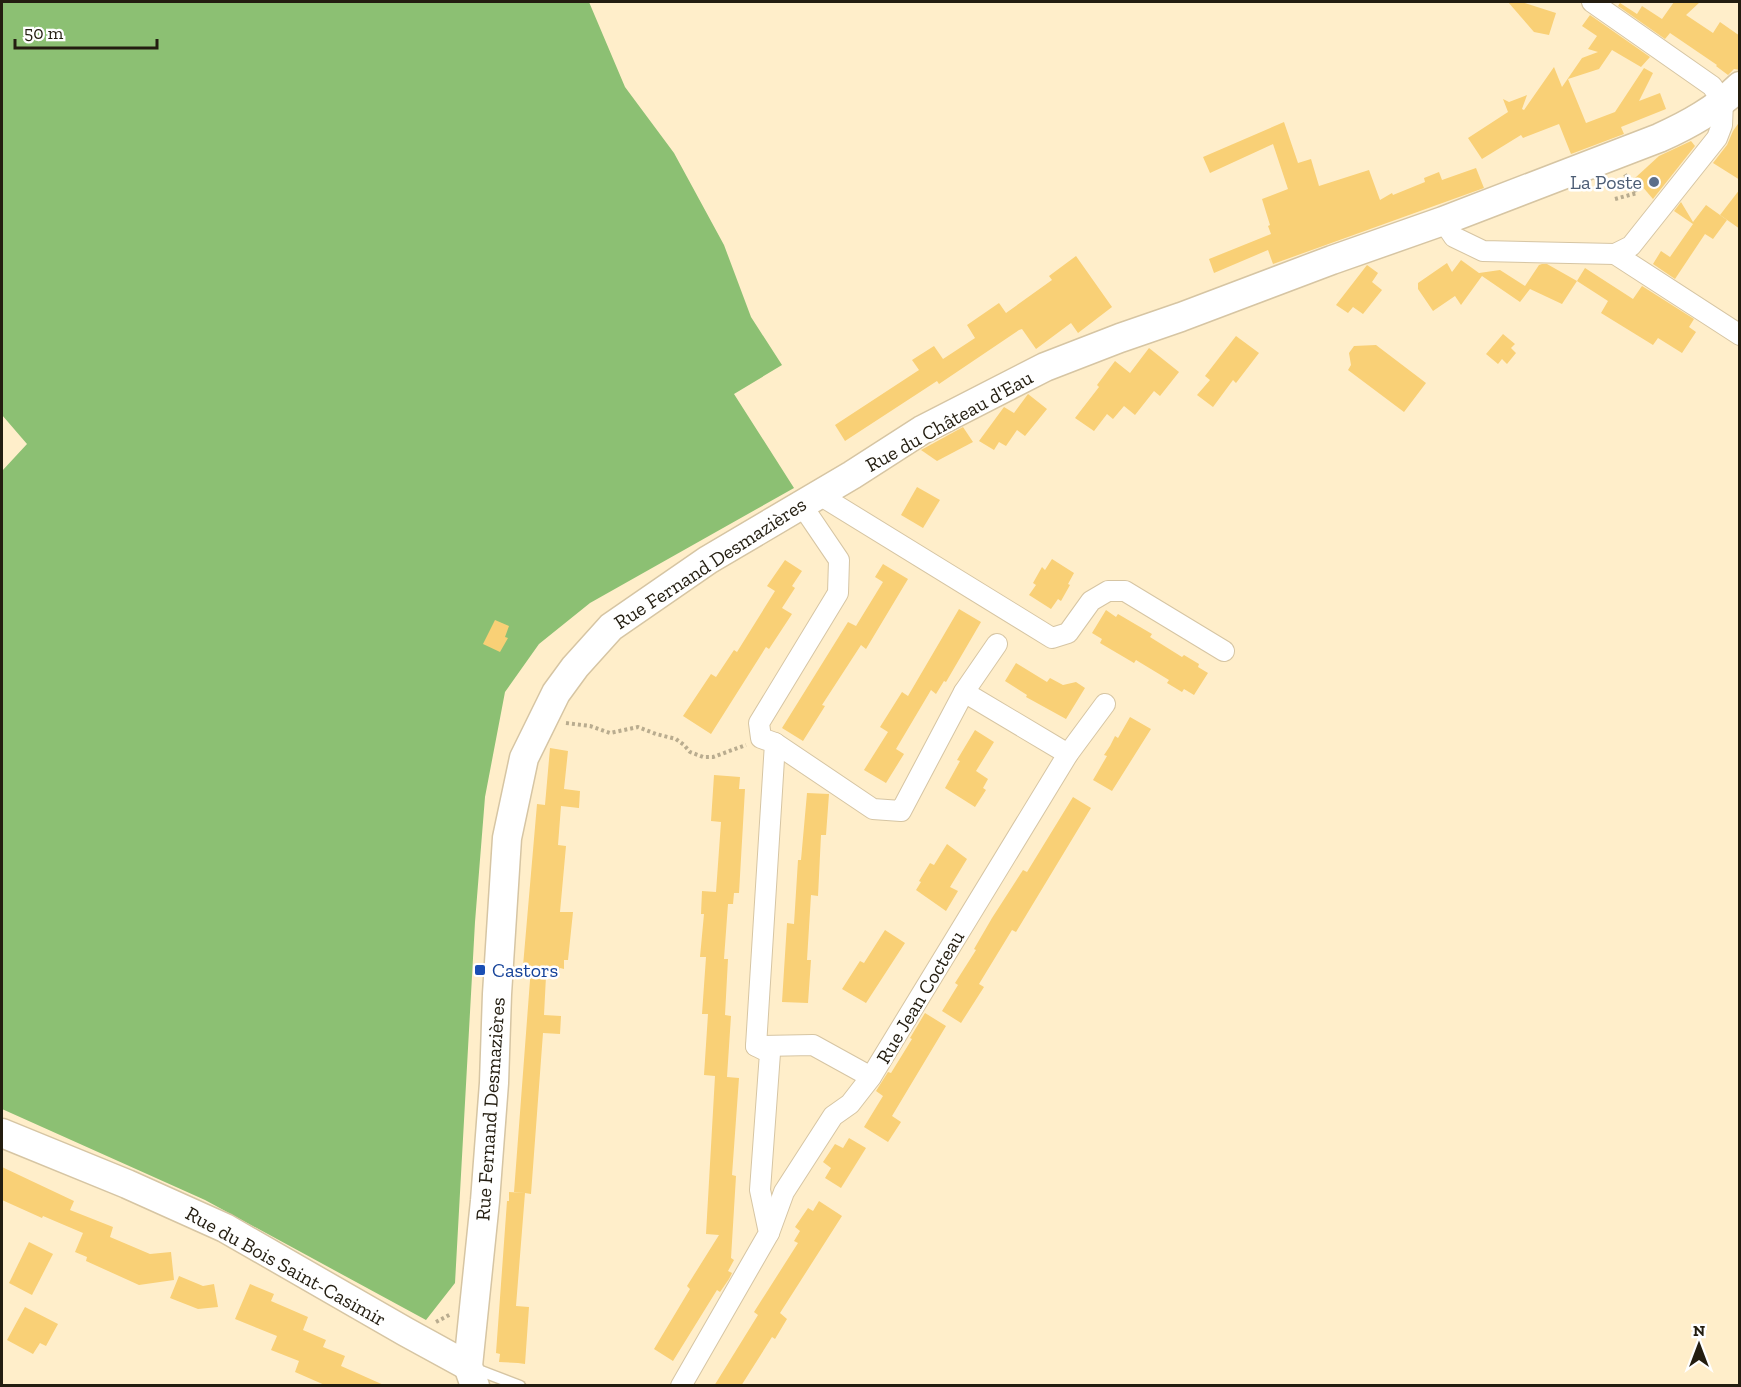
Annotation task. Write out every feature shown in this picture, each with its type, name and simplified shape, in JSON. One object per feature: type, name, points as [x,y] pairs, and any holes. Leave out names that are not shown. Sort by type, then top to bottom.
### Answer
[{"type":"street","points":[[1443,221],[1454,237],[1483,251],[1615,254],[1631,246],[1717,138],[1731,94],[1712,86],[1592,2]]},
{"type":"street","name":"Rue du Château d'Eau","points":[[852,475],[922,430],[1045,367],[1443,221],[1689,125],[1731,94]]},
{"type":"street","points":[[1615,254],[1740,335]]},
{"type":"street","name":"Rue Fernand Desmazières","points":[[471,1376],[494,1083],[507,838],[524,758],[556,693],[611,627],[699,566],[852,475]]},
{"type":"street","points":[[810,499],[1052,638],[1068,633],[1091,601],[1108,591],[1125,591],[1224,651]]},
{"type":"street","points":[[810,499],[839,560],[838,593],[759,723],[761,738],[775,743],[873,809],[901,811],[964,692],[997,644]]},
{"type":"street","points":[[964,692],[1068,754]]},
{"type":"street","name":"Rue Jean Cocteau","points":[[681,1386],[769,1233],[784,1192],[833,1116],[850,1104],[871,1077],[1068,754],[1105,704]]},
{"type":"street","points":[[756,1046],[775,743]]},
{"type":"street","points":[[756,1046],[813,1045],[871,1077]]},
{"type":"street","points":[[756,1046],[770,1053],[760,1190],[769,1233]]},
{"type":"street","name":"Rue du Bois Saint-Casimir","points":[[7,1136],[127,1184],[225,1228],[405,1332],[471,1376]]},
{"type":"lane","points":[[471,1376],[520,1386]]},
{"type":"path","points":[[1612,155],[1637,193],[1616,199]]},
{"type":"path","points":[[543,720],[590,726],[610,733],[638,727],[676,739],[690,752],[703,757],[713,757],[745,746],[759,723]]},
{"type":"green space","points":[[2,2],[589,2],[625,87],[674,153],[724,245],[751,317],[782,365],[734,394],[794,488],[590,603],[539,644],[505,692],[485,797],[475,922],[455,1283],[426,1320],[205,1200],[2,1109],[2,471],[27,444],[2,415]]},
{"type":"building","points":[[1508,2],[1522,2],[1556,13],[1549,35],[1534,32]]},
{"type":"building","points":[[1674,2],[1700,2],[1686,15],[1713,33],[1720,22],[1740,36],[1740,70],[1734,69],[1728,75],[1670,33],[1665,39],[1618,6],[1620,3],[1637,14],[1642,6],[1662,19]]},
{"type":"building","points":[[1590,15],[1650,57],[1641,67],[1612,50],[1599,69],[1568,79],[1586,123],[1615,112],[1644,68],[1653,73],[1639,101],[1660,93],[1666,109],[1621,127],[1624,134],[1571,154],[1559,124],[1523,138],[1521,135],[1482,159],[1468,138],[1508,112],[1503,99],[1509,102],[1527,95],[1522,109],[1524,110],[1554,67],[1562,87],[1582,58],[1598,52],[1588,49],[1597,36],[1582,26]]},
{"type":"building","points":[[1740,121],[1740,180],[1713,163],[1727,145]]},
{"type":"building","points":[[1284,122],[1298,163],[1311,159],[1319,186],[1369,170],[1380,200],[1392,193],[1393,195],[1425,182],[1424,178],[1439,172],[1442,180],[1476,168],[1484,188],[1273,264],[1268,250],[1214,273],[1209,259],[1271,234],[1262,199],[1288,189],[1273,144],[1210,173],[1203,157]]},
{"type":"building","points":[[1691,141],[1695,146],[1653,199],[1635,178],[1659,156]]},
{"type":"building","points":[[1740,189],[1740,229],[1720,215]]},
{"type":"building","points":[[1681,202],[1693,222],[1706,205],[1727,220],[1713,239],[1705,234],[1675,279],[1653,264],[1661,251],[1670,257],[1693,224],[1674,211]]},
{"type":"building","points":[[1076,256],[1112,307],[1078,333],[1071,323],[1036,349],[1022,329],[1019,330],[939,384],[937,381],[845,441],[835,425],[919,370],[912,360],[934,346],[943,359],[975,338],[967,325],[999,303],[1006,313],[1052,280],[1049,276]]},
{"type":"building","points":[[1461,260],[1479,273],[1500,270],[1525,286],[1542,264],[1547,264],[1577,281],[1562,304],[1530,289],[1520,302],[1482,276],[1461,305],[1455,296],[1433,311],[1418,289],[1418,283],[1447,263],[1452,272]]},
{"type":"building","points":[[1367,265],[1378,273],[1372,282],[1382,290],[1363,314],[1353,307],[1348,313],[1336,305]]},
{"type":"building","points":[[1585,268],[1633,299],[1642,286],[1694,319],[1689,327],[1696,332],[1682,353],[1658,338],[1653,345],[1601,313],[1608,301],[1577,281]]},
{"type":"building","points":[[1503,334],[1515,344],[1511,348],[1516,353],[1507,364],[1502,359],[1498,364],[1486,354]]},
{"type":"building","points":[[1236,336],[1259,353],[1236,383],[1233,380],[1213,407],[1197,395],[1210,380],[1205,376]]},
{"type":"building","points":[[1376,345],[1426,383],[1404,412],[1348,370],[1351,365],[1349,353],[1354,346]]},
{"type":"building","points":[[1149,348],[1179,372],[1160,396],[1154,391],[1135,415],[1124,406],[1113,419],[1107,414],[1094,431],[1075,418],[1099,387],[1097,385],[1115,361],[1130,373]]},
{"type":"building","points":[[1028,394],[1047,409],[1025,436],[1017,430],[1006,446],[999,442],[994,450],[979,441],[1004,407],[1014,413]]},
{"type":"building","points":[[963,427],[973,442],[937,461],[921,450]]},
{"type":"building","points":[[917,487],[940,500],[923,528],[901,515]]},
{"type":"building","points":[[1052,559],[1074,573],[1061,601],[1058,599],[1051,609],[1029,595],[1036,585],[1033,583],[1042,567],[1045,570]]},
{"type":"building","points":[[785,560],[802,571],[792,586],[795,588],[782,608],[792,614],[769,649],[766,647],[711,734],[683,716],[711,674],[716,677],[734,650],[737,652],[775,591],[767,586]]},
{"type":"building","points":[[883,564],[908,579],[866,649],[861,645],[822,705],[825,706],[803,741],[782,728],[848,622],[856,626],[883,582],[875,577]]},
{"type":"building","points":[[959,609],[981,622],[946,682],[944,681],[936,694],[931,690],[896,749],[904,754],[886,783],[864,770],[888,732],[880,727],[902,692],[908,696]]},
{"type":"building","points":[[1106,610],[1116,617],[1118,614],[1152,634],[1150,637],[1182,657],[1184,655],[1199,664],[1198,667],[1208,673],[1194,695],[1184,689],[1182,692],[1167,683],[1169,680],[1136,660],[1134,663],[1100,643],[1102,639],[1092,633]]},
{"type":"building","points":[[495,620],[509,626],[505,637],[508,638],[500,652],[483,644]]},
{"type":"building","points":[[1016,663],[1047,682],[1050,678],[1063,685],[1076,682],[1085,688],[1066,719],[1026,697],[1027,695],[1005,681]]},
{"type":"building","points":[[1130,717],[1151,729],[1112,791],[1093,780],[1115,736],[1118,738]]},
{"type":"building","points":[[975,730],[994,742],[976,771],[988,779],[983,788],[986,790],[975,807],[945,788],[960,761],[957,760]]},
{"type":"building","points":[[550,748],[568,751],[564,789],[580,791],[579,808],[561,806],[558,845],[566,846],[560,912],[573,912],[568,960],[564,960],[564,969],[560,968],[559,978],[546,976],[544,1015],[561,1016],[560,1034],[543,1033],[531,1194],[514,1192],[531,967],[523,966],[537,804],[545,805]]},
{"type":"building","points":[[714,775],[740,777],[739,789],[745,789],[739,893],[734,893],[733,904],[728,904],[724,959],[728,959],[725,1015],[731,1016],[727,1077],[739,1078],[732,1175],[736,1176],[731,1258],[734,1260],[728,1271],[732,1273],[729,1279],[720,1292],[717,1290],[673,1361],[654,1349],[690,1289],[687,1286],[719,1235],[706,1234],[715,1076],[704,1075],[708,1014],[702,1014],[706,957],[700,957],[704,914],[701,914],[702,891],[716,892],[721,822],[711,821]]},
{"type":"building","points":[[807,793],[829,794],[826,835],[821,835],[818,896],[811,895],[807,960],[811,960],[808,1003],[782,1002],[787,923],[794,924],[798,860],[801,860]]},
{"type":"building","points":[[1073,797],[1091,808],[1016,932],[1012,930],[979,984],[984,987],[961,1023],[942,1011],[958,985],[955,983],[976,950],[974,949],[992,918],[1023,870],[1027,872]]},
{"type":"building","points":[[947,844],[967,859],[950,887],[958,891],[946,911],[916,890],[930,863],[934,865]]},
{"type":"building","points":[[885,930],[905,943],[866,1003],[842,989],[860,961],[864,963]]},
{"type":"building","points":[[925,1013],[946,1026],[892,1116],[901,1122],[888,1142],[864,1127],[883,1096],[876,1091],[888,1072],[891,1073]]},
{"type":"building","points":[[849,1138],[866,1148],[841,1188],[825,1178],[831,1168],[823,1162],[835,1144],[843,1148]]},
{"type":"building","points":[[2,1167],[74,1201],[70,1210],[113,1227],[110,1237],[150,1254],[171,1252],[174,1280],[139,1285],[86,1261],[87,1257],[75,1252],[83,1233],[2,1200]]},
{"type":"building","points":[[509,1192],[525,1193],[516,1306],[529,1307],[525,1364],[499,1362],[500,1354],[496,1353],[507,1201],[509,1201]]},
{"type":"building","points":[[819,1201],[842,1216],[780,1313],[787,1319],[775,1339],[772,1337],[741,1386],[714,1386],[758,1315],[754,1312],[798,1243],[794,1241],[800,1231],[795,1227],[808,1208],[813,1211]]},
{"type":"building","points":[[29,1242],[53,1254],[32,1295],[9,1283]]},
{"type":"building","points":[[179,1276],[203,1286],[214,1284],[218,1307],[198,1309],[170,1298]]},
{"type":"building","points":[[250,1284],[274,1294],[271,1301],[308,1317],[303,1330],[326,1340],[323,1347],[345,1356],[341,1366],[386,1386],[327,1386],[295,1372],[299,1361],[271,1350],[277,1336],[235,1319]]},
{"type":"building","points":[[25,1307],[58,1324],[46,1346],[40,1343],[33,1354],[7,1340]]},
{"type":"place","name":"La Poste","points":[[1654,182]]},
{"type":"place","name":"Castors","points":[[480,970]]}]
